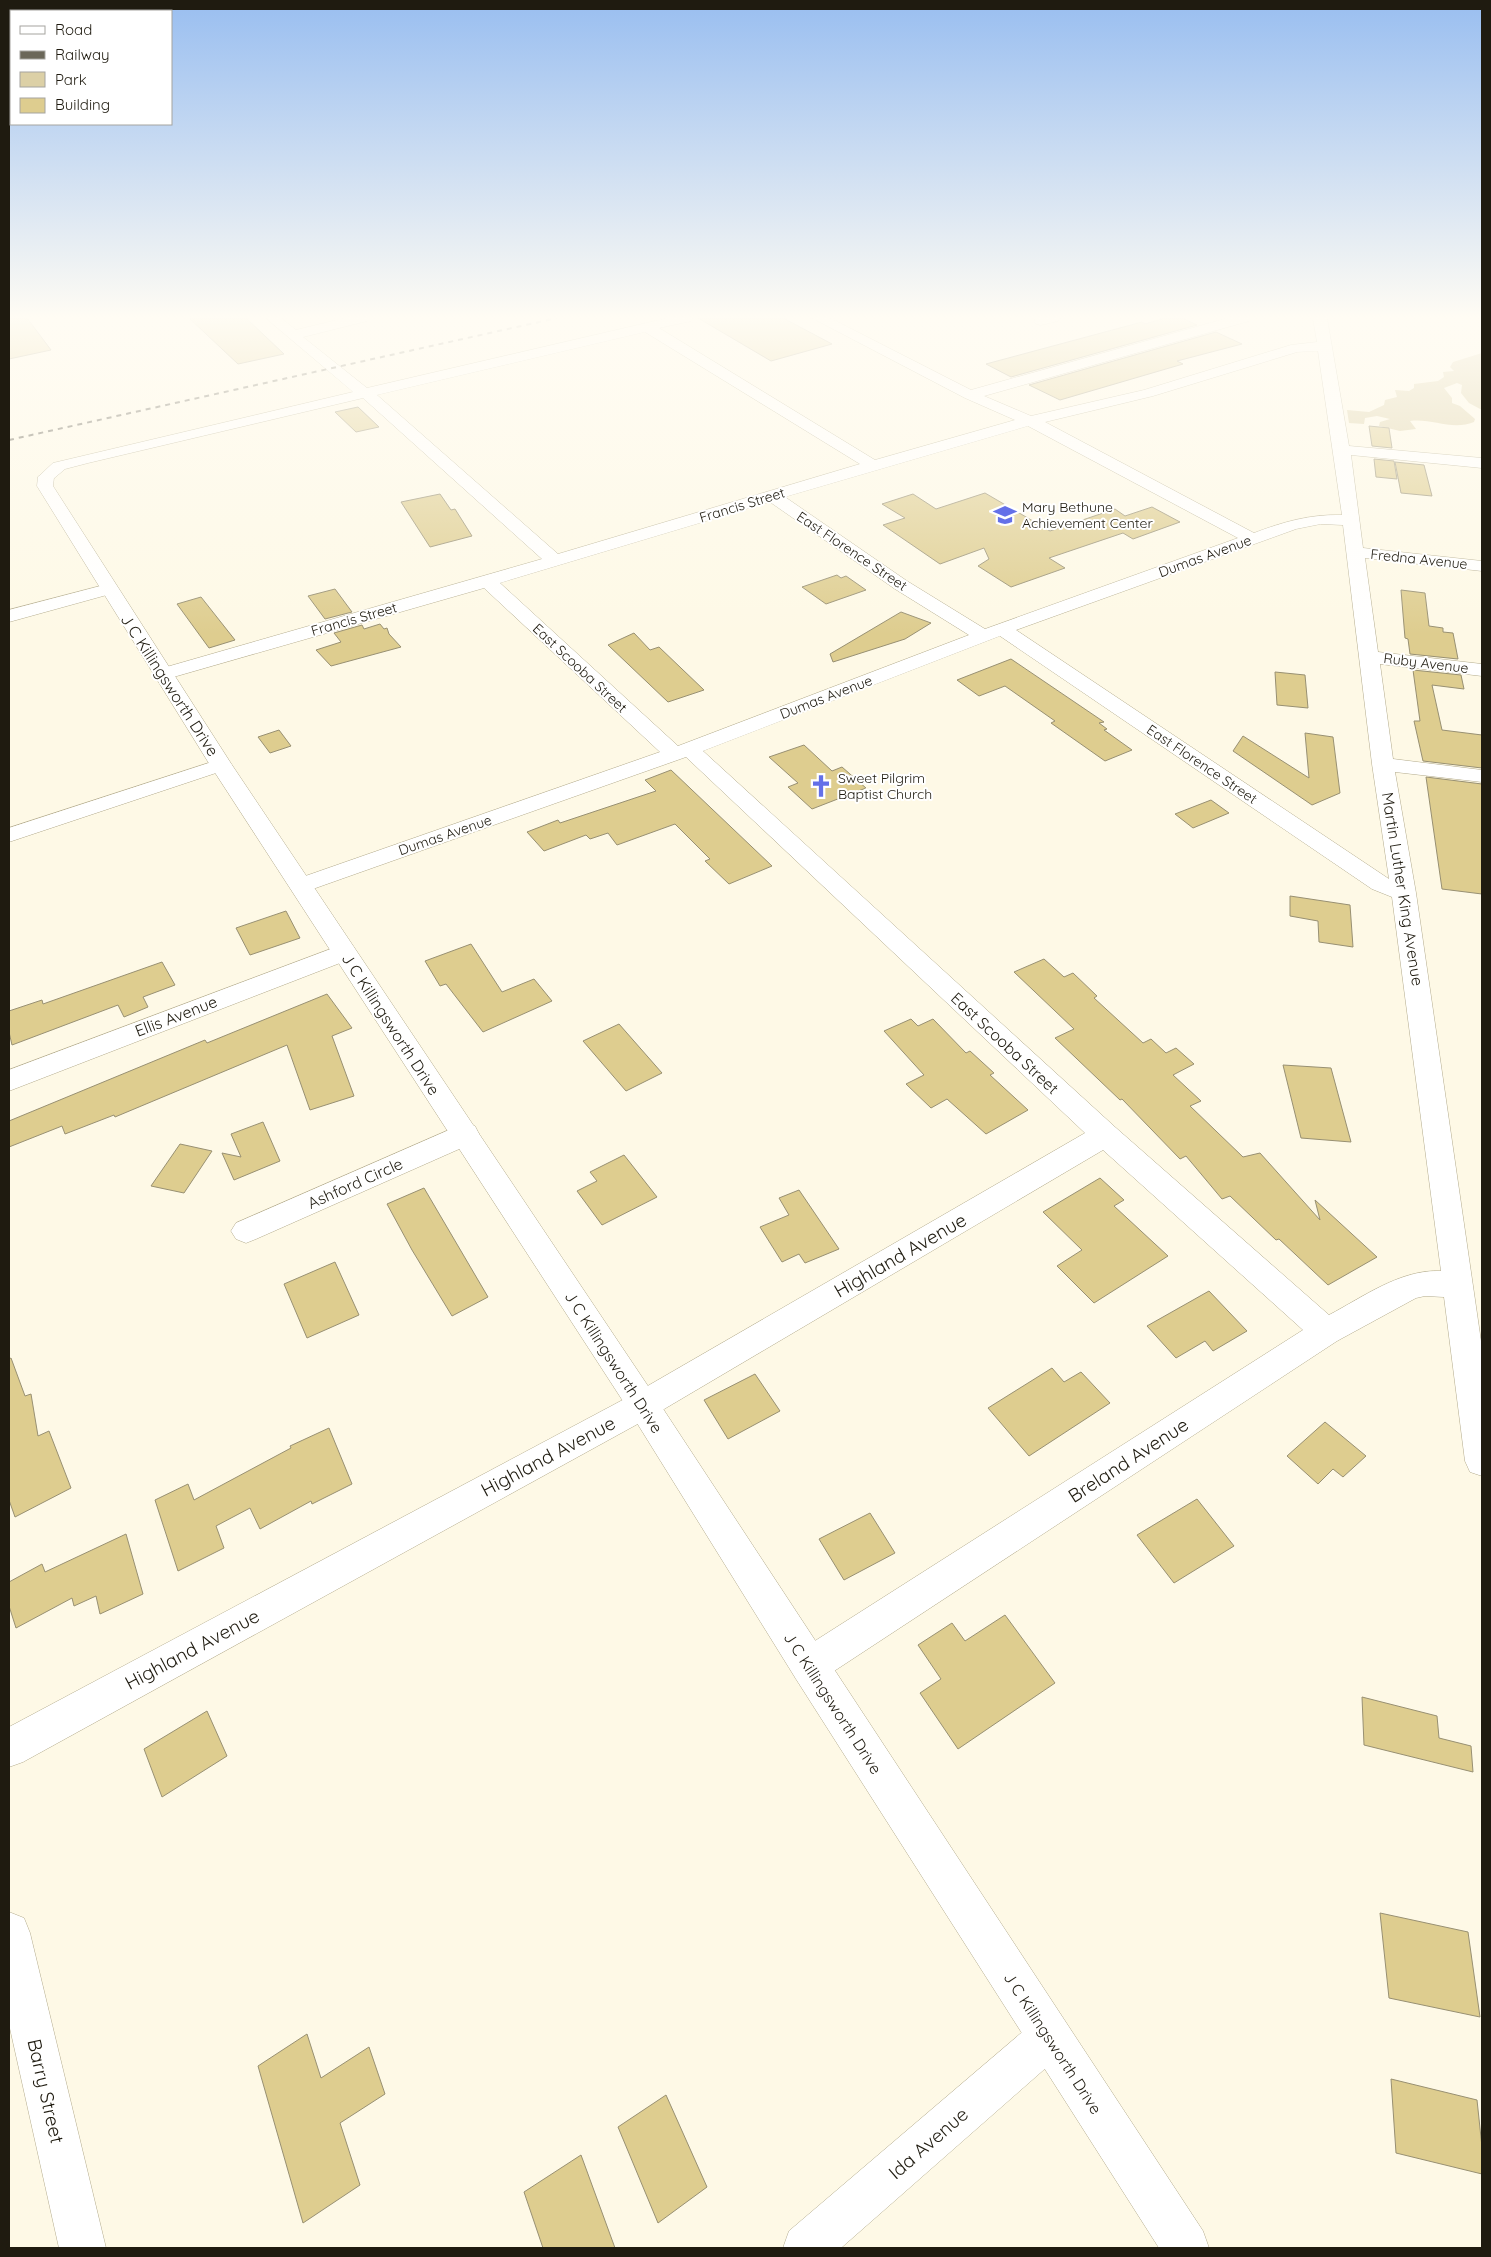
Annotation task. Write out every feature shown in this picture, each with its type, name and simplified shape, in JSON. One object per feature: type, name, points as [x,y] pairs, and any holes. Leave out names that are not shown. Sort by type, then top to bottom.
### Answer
[{"type":"street","name":"J C Killingsworth Drive","points":[[237,423],[59,466],[46,477],[45,486],[108,589],[221,765],[643,1405],[808,1666],[1186,2248]]},
{"type":"street","points":[[401,423],[555,561]]},
{"type":"street","points":[[804,423],[872,465]]},
{"type":"street","name":"Francis Street","points":[[163,674],[555,561],[872,465],[1017,423]]},
{"type":"street","points":[[1035,423],[1252,539]]},
{"type":"street","name":"Martin Luther King Avenue","points":[[1337,423],[1371,657],[1383,764],[1404,893],[1482,1461]]},
{"type":"street","points":[[1342,450],[1482,463]]},
{"type":"street","name":"East Florence Street","points":[[773,496],[901,584],[993,633],[1380,884],[1404,893]]},
{"type":"street","name":"Dumas Avenue","points":[[302,886],[682,752],[993,633],[1252,539],[1304,522],[1331,519],[1350,520]]},
{"type":"street","name":"Fredna Avenue","points":[[1355,552],[1482,566]]},
{"type":"street","name":"East Scooba Street","points":[[486,581],[682,752],[1105,1135],[1326,1332]]},
{"type":"street","points":[[9,616],[108,589]]},
{"type":"street","name":"Ruby Avenue","points":[[1371,657],[1482,670]]},
{"type":"street","points":[[1383,764],[1482,776]]},
{"type":"street","points":[[9,835],[221,765]]},
{"type":"street","name":"Ellis Avenue","points":[[9,1081],[344,952]]},
{"type":"street","name":"Ashford Circle","points":[[246,1231],[465,1134]]},
{"type":"street","name":"Highland Avenue","points":[[9,1748],[643,1405],[1105,1135]]},
{"type":"street","name":"Breland Avenue","points":[[808,1666],[1326,1332],[1408,1288],[1425,1283],[1458,1285]]},
{"type":"street","name":"Barry Street","points":[[9,1933],[83,2248]]},
{"type":"street","name":"Ida Avenue","points":[[806,2248],[1049,2037]]},
{"type":"green space","points":[[1380,423],[1412,423],[1416,429],[1400,431],[1379,426]]},
{"type":"green space","points":[[1440,423],[1469,423],[1458,425]]},
{"type":"building","points":[[347,423],[375,423],[379,427],[356,432]]},
{"type":"building","points":[[1369,426],[1389,428],[1392,448],[1372,446]]},
{"type":"building","points":[[1374,459],[1394,461],[1397,479],[1376,477]]},
{"type":"building","points":[[1395,462],[1424,465],[1432,496],[1401,493]]},
{"type":"building","points":[[985,493],[1050,531],[1115,509],[1125,516],[1152,507],[1180,522],[1133,539],[1123,533],[1049,558],[1065,568],[1011,587],[978,566],[989,559],[984,548],[940,564],[883,525],[905,518],[882,504],[913,494],[936,509]]},
{"type":"building","points":[[440,494],[451,510],[455,509],[472,536],[430,547],[401,502]]},
{"type":"building","points":[[837,575],[841,578],[846,576],[866,590],[826,604],[802,587]]},
{"type":"building","points":[[335,589],[352,612],[325,619],[308,596]]},
{"type":"building","points":[[1401,590],[1425,593],[1429,626],[1443,628],[1443,632],[1453,633],[1458,659],[1410,654],[1408,639],[1405,638]]},
{"type":"building","points":[[201,597],[235,640],[209,648],[177,604]]},
{"type":"building","points":[[901,612],[931,623],[905,639],[833,662],[830,654]]},
{"type":"building","points":[[380,624],[384,629],[387,628],[389,634],[401,647],[331,666],[316,650],[341,642],[334,633],[362,625],[364,629]]},
{"type":"building","points":[[634,633],[650,650],[659,647],[704,690],[668,702],[608,645]]},
{"type":"building","points":[[1011,659],[1104,722],[1099,723],[1107,729],[1104,730],[1132,750],[1105,761],[1051,723],[1055,721],[1005,686],[979,696],[957,680]]},
{"type":"building","points":[[1413,670],[1461,675],[1464,689],[1432,685],[1442,730],[1482,735],[1482,768],[1423,761],[1414,721],[1420,721]]},
{"type":"building","points":[[1275,672],[1305,675],[1308,708],[1277,705]]},
{"type":"building","points":[[279,730],[291,746],[270,753],[258,737]]},
{"type":"building","points":[[1305,733],[1333,737],[1340,793],[1312,805],[1233,751],[1243,736],[1309,778]]},
{"type":"building","points":[[804,745],[832,771],[842,767],[866,788],[812,809],[788,787],[798,783],[769,757]]},
{"type":"building","points":[[671,770],[772,866],[729,884],[705,861],[710,859],[675,824],[617,845],[608,833],[590,839],[586,835],[544,851],[527,832],[558,820],[560,823],[656,791],[645,780]]},
{"type":"building","points":[[1426,777],[1482,784],[1482,894],[1442,889]]},
{"type":"building","points":[[1211,800],[1229,813],[1193,828],[1175,814]]},
{"type":"building","points":[[1290,896],[1350,905],[1353,947],[1319,942],[1318,921],[1290,916]]},
{"type":"building","points":[[286,911],[300,938],[250,955],[236,928]]},
{"type":"building","points":[[471,944],[502,992],[534,979],[552,1001],[483,1032],[446,984],[440,986],[425,961]]},
{"type":"building","points":[[1044,959],[1064,977],[1073,973],[1097,996],[1094,998],[1143,1043],[1151,1039],[1166,1053],[1176,1048],[1194,1064],[1173,1075],[1201,1101],[1190,1106],[1243,1157],[1260,1153],[1320,1220],[1315,1200],[1377,1257],[1328,1285],[1279,1239],[1276,1240],[1230,1196],[1222,1199],[1186,1156],[1180,1159],[1122,1099],[1120,1100],[1055,1038],[1074,1029],[1014,972]]},
{"type":"building","points":[[162,962],[175,985],[143,997],[148,1007],[124,1017],[118,1005],[12,1045],[9,1032],[9,1011],[42,1000],[43,1004]]},
{"type":"building","points":[[327,994],[352,1028],[332,1036],[354,1096],[310,1110],[287,1045],[115,1117],[114,1115],[65,1134],[62,1126],[9,1147],[9,1121],[205,1040],[207,1043]]},
{"type":"building","points":[[911,1019],[918,1026],[933,1019],[966,1053],[970,1051],[994,1073],[990,1075],[1028,1110],[986,1134],[947,1099],[931,1108],[906,1084],[924,1075],[884,1031]]},
{"type":"building","points":[[619,1024],[662,1073],[626,1091],[583,1041]]},
{"type":"building","points":[[1283,1065],[1331,1068],[1351,1142],[1301,1138]]},
{"type":"building","points":[[263,1122],[280,1161],[234,1180],[222,1153],[241,1157],[231,1134]]},
{"type":"building","points":[[180,1144],[212,1151],[184,1193],[151,1186]]},
{"type":"building","points":[[624,1155],[657,1197],[602,1225],[577,1191],[597,1181],[590,1172]]},
{"type":"building","points":[[1100,1178],[1124,1200],[1114,1206],[1168,1256],[1094,1303],[1057,1266],[1082,1250],[1043,1212]]},
{"type":"building","points":[[424,1188],[488,1297],[452,1316],[387,1204]]},
{"type":"building","points":[[799,1190],[839,1249],[805,1263],[799,1254],[782,1262],[760,1227],[789,1215],[779,1198]]},
{"type":"building","points":[[335,1262],[359,1315],[307,1338],[284,1284]]},
{"type":"building","points":[[1209,1291],[1247,1331],[1213,1351],[1205,1341],[1176,1358],[1147,1326]]},
{"type":"building","points":[[11,1358],[25,1396],[31,1394],[38,1436],[49,1431],[71,1488],[15,1517],[9,1500],[9,1359]]},
{"type":"building","points":[[1052,1368],[1064,1382],[1081,1372],[1110,1403],[1029,1456],[988,1408]]},
{"type":"building","points":[[755,1374],[780,1411],[728,1439],[704,1400]]},
{"type":"building","points":[[1325,1422],[1366,1456],[1343,1477],[1333,1469],[1318,1484],[1287,1456]]},
{"type":"building","points":[[329,1428],[352,1484],[312,1504],[311,1501],[260,1529],[250,1508],[216,1526],[224,1548],[178,1571],[155,1500],[188,1484],[194,1500],[291,1448],[290,1446]]},
{"type":"building","points":[[1197,1499],[1234,1546],[1174,1583],[1137,1535]]},
{"type":"building","points":[[870,1513],[895,1553],[844,1580],[819,1539]]},
{"type":"building","points":[[126,1534],[143,1594],[100,1614],[96,1596],[74,1606],[72,1598],[16,1628],[9,1606],[9,1582],[42,1564],[45,1572]]},
{"type":"building","points":[[1005,1615],[1055,1683],[958,1749],[920,1693],[941,1679],[918,1645],[952,1623],[965,1641]]},
{"type":"building","points":[[1362,1697],[1437,1716],[1439,1738],[1471,1746],[1473,1772],[1364,1745]]},
{"type":"building","points":[[207,1711],[227,1756],[162,1797],[144,1749]]},
{"type":"building","points":[[1380,1913],[1468,1932],[1480,2017],[1389,1998]]},
{"type":"building","points":[[307,2034],[321,2078],[369,2047],[385,2094],[340,2123],[360,2185],[303,2223],[258,2066]]},
{"type":"building","points":[[1391,2079],[1477,2100],[1482,2147],[1482,2174],[1396,2153]]},
{"type":"building","points":[[666,2095],[707,2187],[658,2223],[618,2127]]},
{"type":"building","points":[[581,2155],[615,2248],[543,2248],[524,2192]]},
{"type":"railway","points":[[9,440],[84,423]]},
{"type":"place","name":"Mary Bethune Achievement Center","points":[[1005,515]]},
{"type":"place","name":"Sweet Pilgrim Baptist Church","points":[[821,786]]}]
